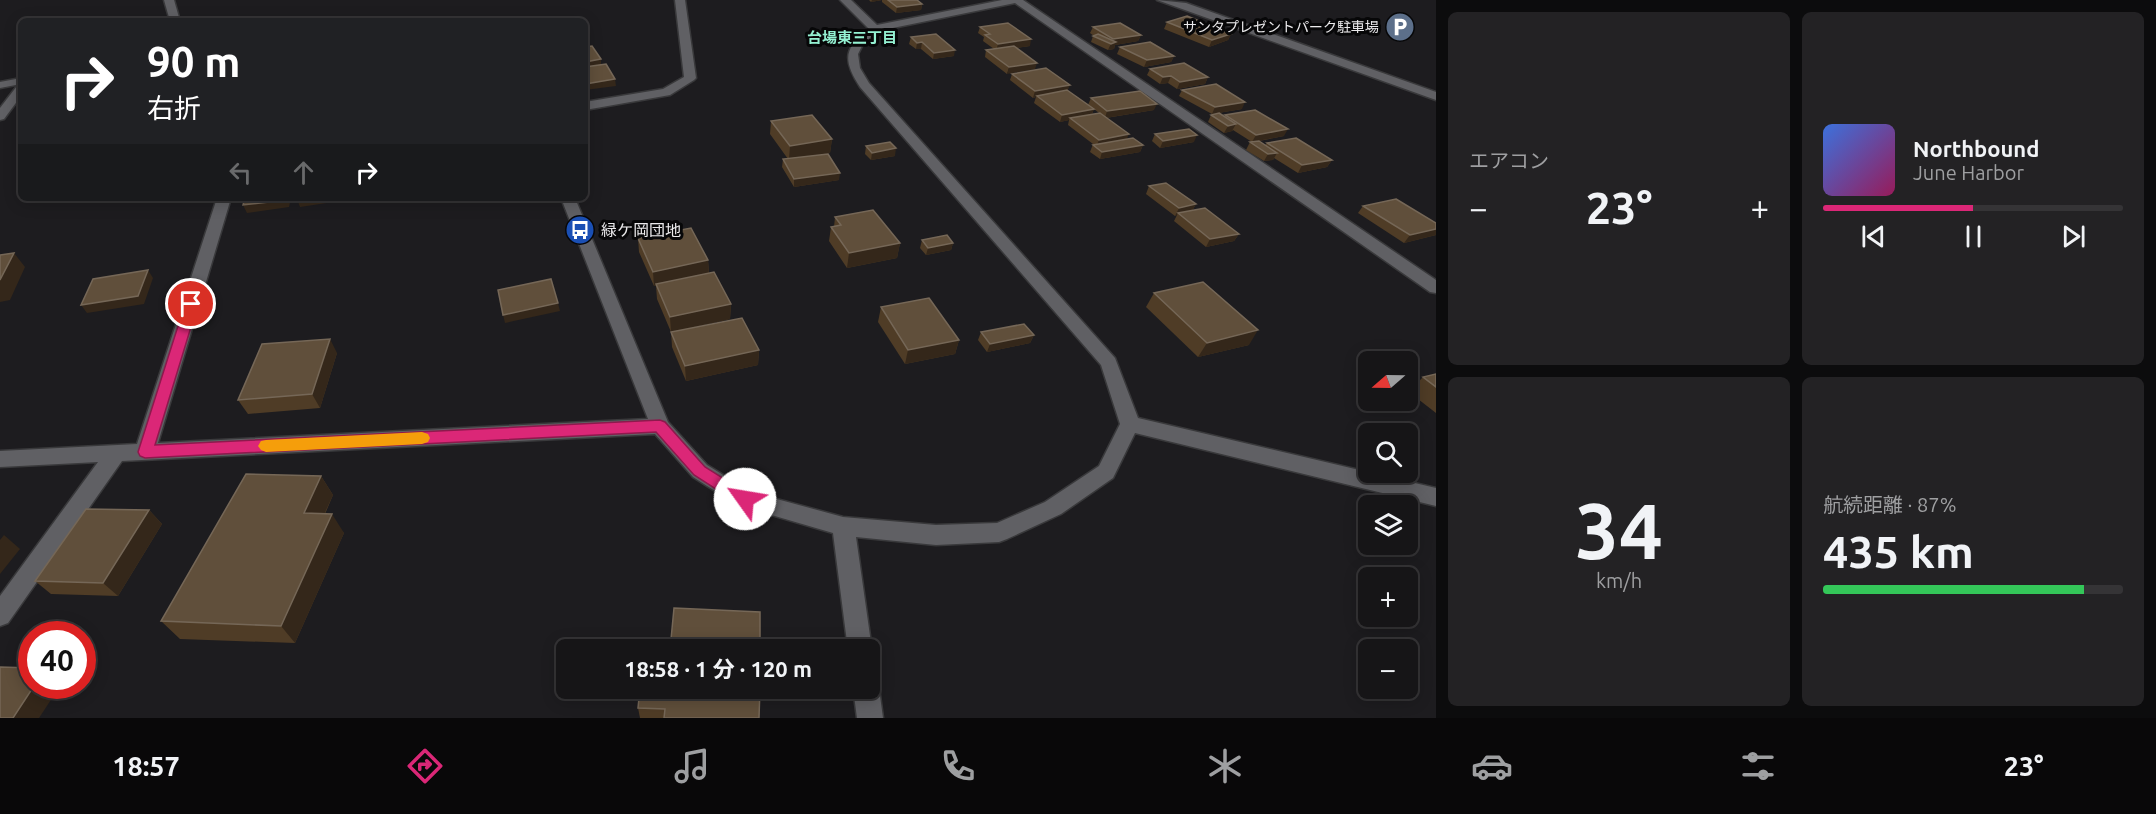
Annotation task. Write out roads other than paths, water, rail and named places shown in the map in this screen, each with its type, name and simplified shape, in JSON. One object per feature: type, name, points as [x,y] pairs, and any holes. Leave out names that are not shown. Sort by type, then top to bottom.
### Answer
[{"type":"street","points":[[169,0],[173,18]]},
{"type":"street","points":[[588,105],[666,92],[690,78],[680,0]]},
{"type":"street","points":[[845,0],[875,29]]},
{"type":"street","points":[[569,201],[660,426],[699,471],[745,499],[843,526],[936,535],[999,532],[1053,508],[1106,472],[1130,424],[1110,363],[864,85],[852,66],[853,51],[858,40],[875,29],[1016,0],[1436,288]]},
{"type":"street","points":[[1162,0],[1184,5],[1436,96]]},
{"type":"street","points":[[0,85],[18,82]]},
{"type":"street","points":[[0,116],[18,92]]},
{"type":"street","points":[[145,452],[224,201]]},
{"type":"street","points":[[1130,424],[1436,497]]},
{"type":"street","points":[[0,459],[660,426]]},
{"type":"street","points":[[0,615],[117,452]]},
{"type":"street","points":[[843,526],[858,639]]},
{"type":"street","points":[[867,699],[870,718]]},
{"type":"place","name":"サンタプレゼントパーク駐車場","points":[[1400,27]]},
{"type":"place","name":"緑ケ岡団地","points":[[580,230]]},
{"type":"district","name":"台場東三丁目","points":[[852,38]]}]
